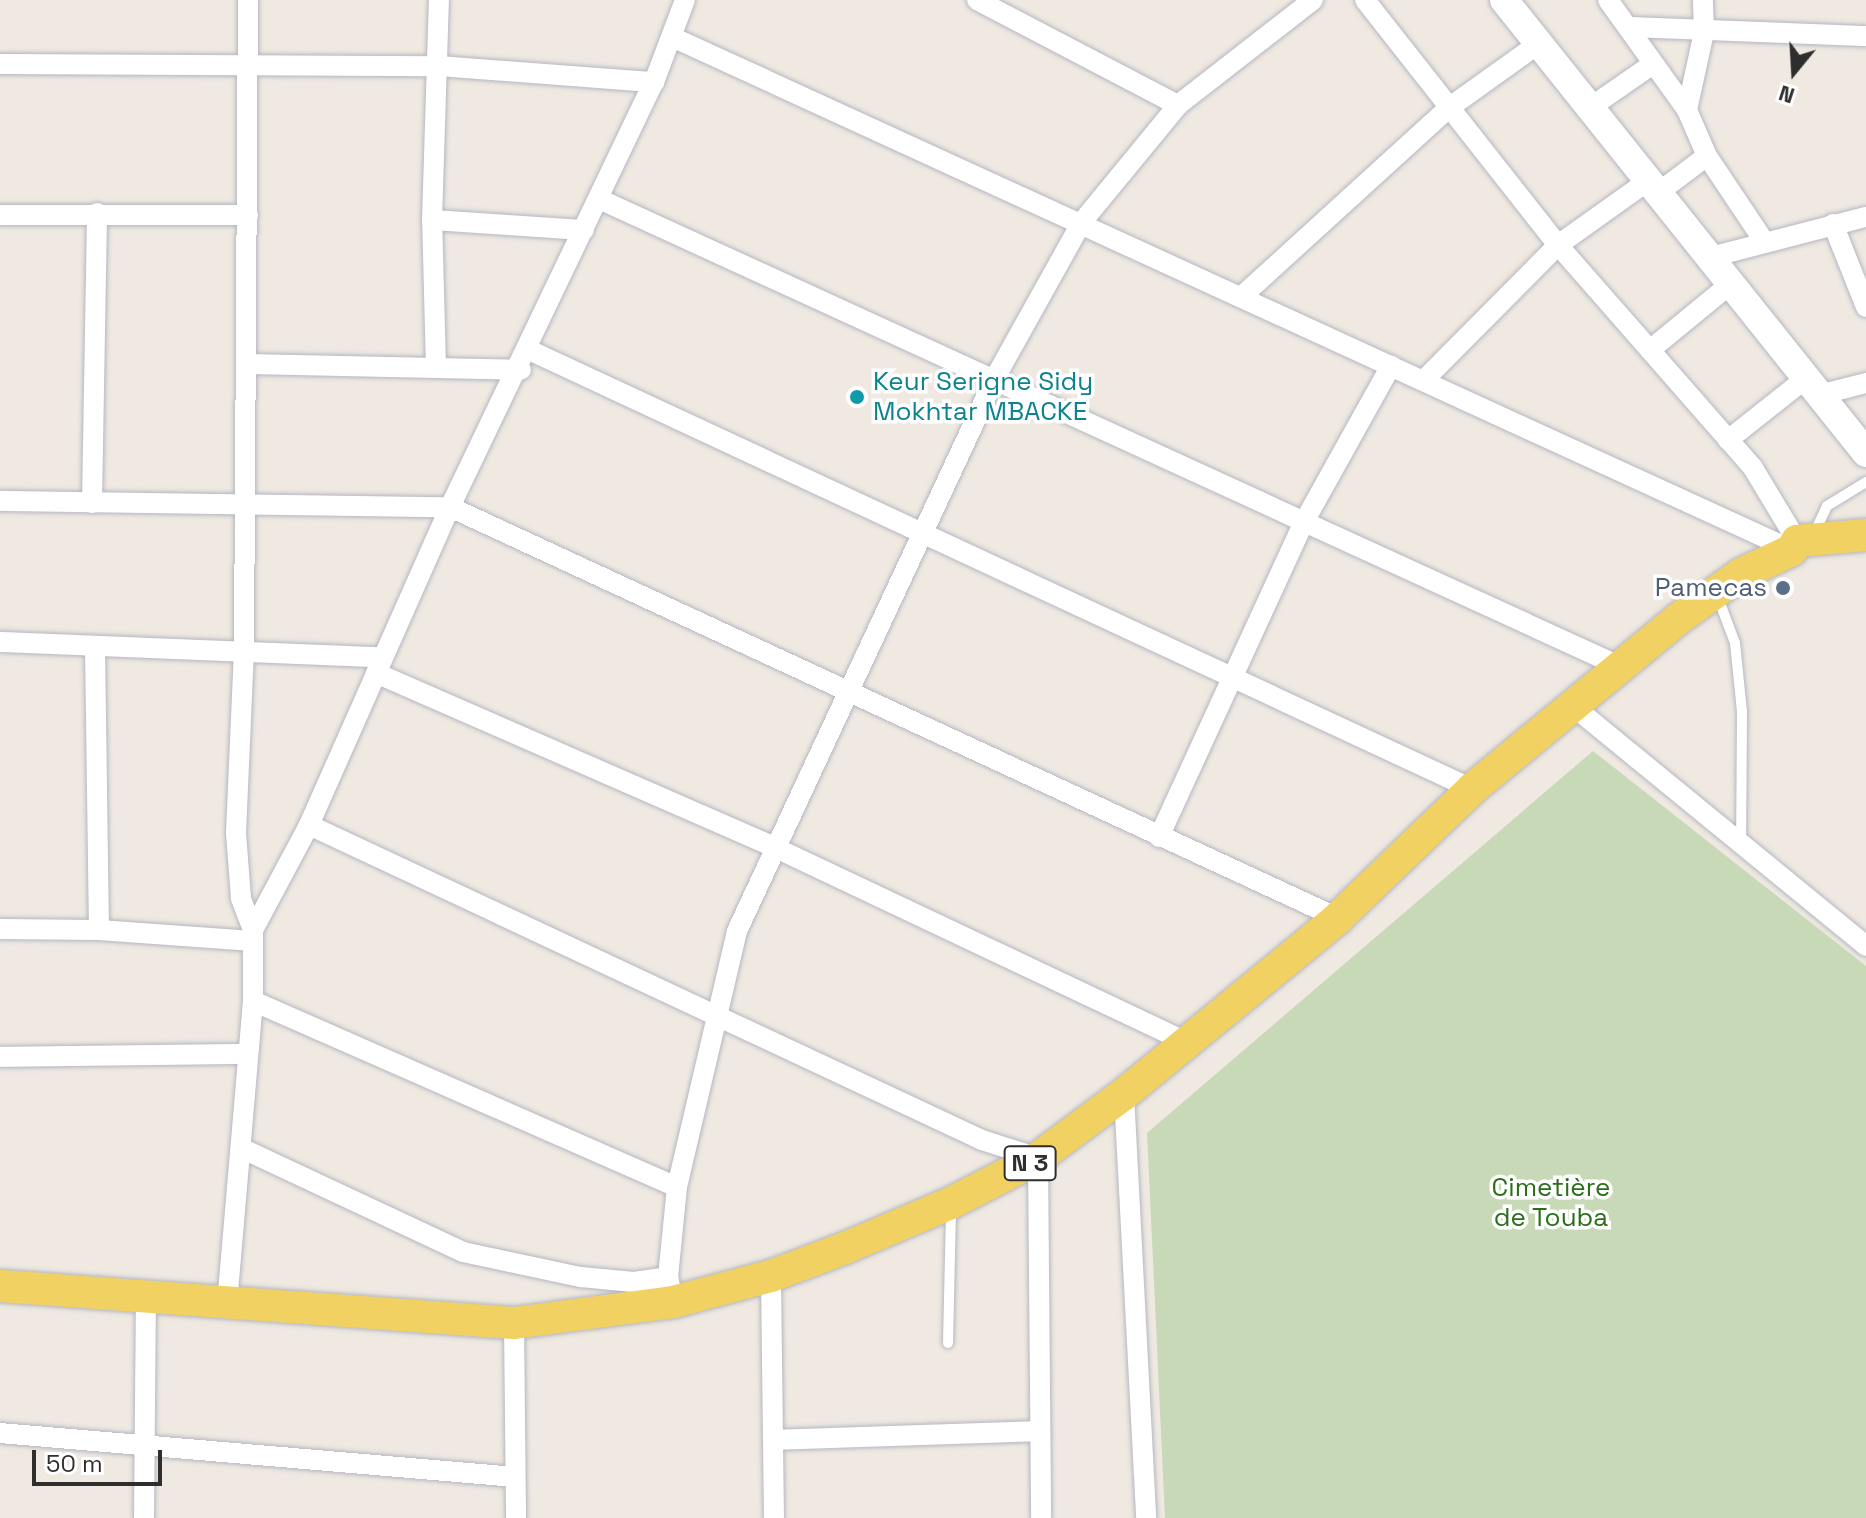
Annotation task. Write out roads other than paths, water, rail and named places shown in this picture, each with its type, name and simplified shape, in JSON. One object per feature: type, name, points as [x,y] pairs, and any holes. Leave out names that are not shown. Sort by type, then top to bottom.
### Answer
[{"type":"main road","points":[[1504,0],[1650,189],[1866,453]]},
{"type":"main road","name":"N 3","points":[[0,1286],[146,1300],[514,1323],[670,1290],[771,1276],[951,1203],[1038,1158],[1189,1043],[1338,918],[1472,789],[1716,593],[1800,543],[1866,535]]},
{"type":"street","points":[[227,1304],[246,1054],[253,1001],[253,935],[237,872],[244,648],[248,0]]},
{"type":"street","points":[[436,368],[432,220],[439,0]]},
{"type":"street","points":[[253,935],[309,825],[450,507],[521,370],[654,82],[685,0]]},
{"type":"street","points":[[977,0],[1178,105]]},
{"type":"street","points":[[241,1148],[463,1252],[581,1277],[634,1282],[670,1290],[677,1187],[737,931],[778,849],[995,378],[1082,222],[1178,105],[1313,0]]},
{"type":"street","points":[[1365,0],[1558,245],[1769,490],[1800,543]]},
{"type":"street","points":[[1608,0],[1687,110],[1707,156],[1764,241]]},
{"type":"street","points":[[1687,110],[1704,32],[1703,0]]},
{"type":"street","points":[[1628,27],[1866,36]]},
{"type":"street","points":[[672,37],[1082,222],[1423,381],[1800,543]]},
{"type":"street","points":[[1241,297],[1450,107],[1538,44]]},
{"type":"street","points":[[0,64],[439,66],[654,82]]},
{"type":"street","points":[[1588,109],[1653,64]]},
{"type":"street","points":[[1423,381],[1558,245],[1707,156]]},
{"type":"street","points":[[599,199],[1621,667]]},
{"type":"street","points":[[92,503],[97,213]]},
{"type":"street","points":[[0,215],[248,215]]},
{"type":"street","points":[[1707,258],[1866,217]]},
{"type":"street","points":[[432,220],[584,230]]},
{"type":"street","points":[[1833,224],[1866,307]]},
{"type":"street","points":[[1650,350],[1729,285]]},
{"type":"street","points":[[529,350],[1472,789]]},
{"type":"street","points":[[246,364],[521,370]]},
{"type":"street","points":[[1159,837],[1304,522],[1391,366]]},
{"type":"street","points":[[1728,440],[1812,387],[1866,383]]},
{"type":"street","points":[[0,501],[450,507],[1338,918]]},
{"type":"street","points":[[0,642],[244,648],[378,665],[1189,1043]]},
{"type":"street","points":[[95,646],[99,930]]},
{"type":"street","points":[[1573,706],[1866,946]]},
{"type":"street","points":[[309,825],[982,1140],[1038,1158],[1041,1518]]},
{"type":"street","points":[[0,929],[253,935]]},
{"type":"street","points":[[253,1001],[677,1187]]},
{"type":"street","points":[[0,1057],[246,1054]]},
{"type":"street","points":[[1124,1094],[1146,1518]]},
{"type":"street","points":[[771,1276],[774,1518]]},
{"type":"street","points":[[144,1518],[142,1448],[146,1300]]},
{"type":"street","points":[[514,1323],[516,1518]]},
{"type":"street","points":[[773,1440],[1040,1431]]},
{"type":"street","points":[[0,1433],[142,1448],[515,1477]]},
{"type":"lane","points":[[1800,543],[1827,506],[1866,482]]},
{"type":"lane","points":[[1716,593],[1735,643],[1742,712],[1741,841]]},
{"type":"lane","points":[[948,1343],[951,1203]]},
{"type":"place","name":"Keur Serigne Sidy Mokhtar MBACKE","points":[[857,397]]},
{"type":"place","name":"Pamecas","points":[[1783,588]]},
{"type":"park label","name":"Cimetière de Touba","points":[[1551,1203]]}]
